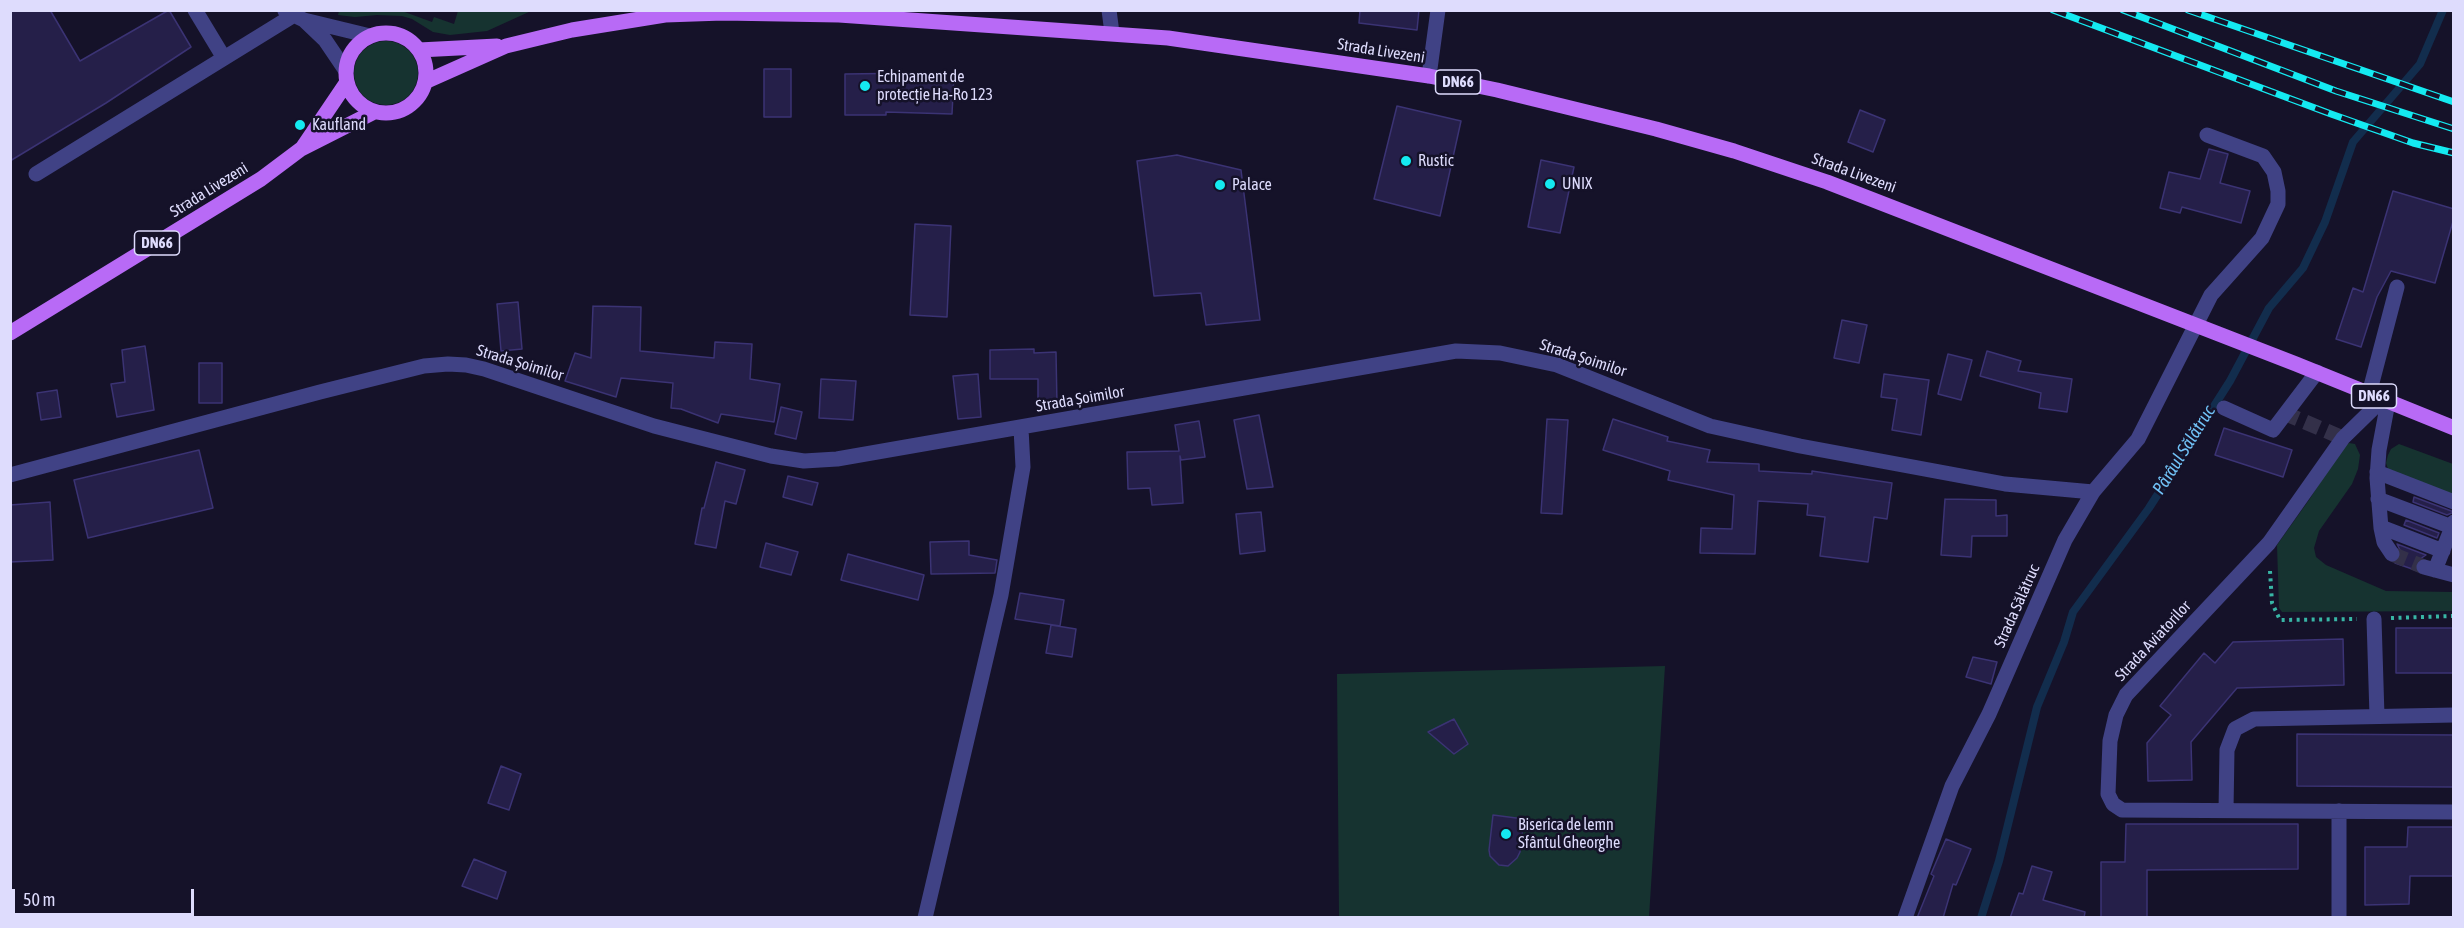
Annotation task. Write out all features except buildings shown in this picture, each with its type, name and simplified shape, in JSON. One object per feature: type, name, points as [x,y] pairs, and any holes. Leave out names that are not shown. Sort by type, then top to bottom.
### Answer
[{"type":"main road","name":"Strada Livezeni","points":[[425,82],[507,46],[617,16],[697,13],[841,13],[1112,33],[1187,40],[1429,76],[1570,107],[1734,151],[1889,205],[2194,326],[2317,372]]},
{"type":"main road","points":[[374,112],[356,101],[346,77],[353,50],[370,36],[392,33],[402,36],[419,50],[424,60],[425,82]]},
{"type":"main road","name":"Strada Livezeni","points":[[419,50],[507,46]]},
{"type":"main road","name":"Strada Livezeni","points":[[301,149],[329,111],[346,77]]},
{"type":"main road","name":"DN66","points":[[374,112],[394,113],[412,105],[420,95],[425,82]]},
{"type":"main road","name":"Strada Livezeni","points":[[10,333],[234,195],[301,149],[374,112]]},
{"type":"main road","name":"DN66","points":[[2317,372],[2454,428]]},
{"type":"street","points":[[195,10],[224,58]]},
{"type":"street","points":[[1109,10],[1112,33]]},
{"type":"street","points":[[1429,76],[1438,10]]},
{"type":"street","points":[[293,15],[325,40],[346,77]]},
{"type":"street","points":[[36,174],[293,15],[370,36]]},
{"type":"street","name":"Strada Sălătruc","points":[[1905,918],[1952,786],[1989,714],[2066,540],[2093,492],[2138,439],[2211,295],[2262,238],[2278,204],[2274,172],[2263,156],[2207,135]]},
{"type":"street","points":[[2392,554],[2384,542],[2381,526],[2377,472],[2380,399],[2397,287]]},
{"type":"street","name":"Strada Șoimilor","points":[[10,475],[424,366],[448,364],[484,369],[654,426],[771,456],[804,461],[837,459],[1021,428],[1456,351],[1500,353],[1557,365],[1710,426],[1916,470],[2005,484],[2093,492]]},
{"type":"street","points":[[2224,408],[2274,430],[2317,372]]},
{"type":"street","name":"Strada Aviatorilor","points":[[2380,399],[2343,438],[2269,543],[2127,695],[2116,715],[2110,741],[2108,794],[2113,804],[2122,810],[2454,812]]},
{"type":"street","name":"Strada Șoimilor","points":[[925,918],[1001,595],[1023,467],[1021,428]]},
{"type":"street","points":[[2377,472],[2454,502]]},
{"type":"street","points":[[2378,498],[2453,525],[2442,551],[2430,568],[2454,574]]},
{"type":"street","points":[[2381,526],[2442,551]]},
{"type":"street","points":[[2374,619],[2377,716]]},
{"type":"street","points":[[2226,810],[2227,750],[2235,729],[2254,719],[2454,715]]},
{"type":"street","points":[[2339,811],[2339,918]]},
{"type":"path","points":[[2269,543],[2272,603],[2280,620],[2454,616]]},
{"type":"green space","points":[[339,11],[402,11],[432,22],[434,17],[454,24],[458,11],[531,11],[487,31],[450,35],[433,32],[412,19],[402,16],[338,15]]},
{"type":"green space","points":[[380,41],[392,41],[409,50],[416,61],[418,73],[416,85],[409,96],[392,105],[380,105],[368,100],[359,91],[354,79],[354,67],[359,55],[368,46]]},
{"type":"green space","points":[[2349,443],[2355,444],[2360,455],[2358,469],[2352,484],[2319,531],[2314,548],[2316,557],[2326,565],[2386,591],[2453,592],[2453,611],[2282,612],[2279,608],[2277,545],[2342,448]]},
{"type":"green space","points":[[2399,444],[2453,464],[2453,496],[2389,472],[2386,463],[2388,455],[2391,449]]},
{"type":"green space","points":[[1665,666],[1649,917],[1339,917],[1337,674]]},
{"type":"waterway","name":"Pârâul Sălătruc","points":[[1981,918],[1999,861],[2037,707],[2064,642],[2073,612],[2149,508],[2230,381],[2269,308],[2303,268],[2325,222],[2353,142],[2420,64],[2443,10]]},
{"type":"tunnel","points":[[2284,413],[2343,438]]},
{"type":"tunnel","points":[[2392,554],[2424,567]]},
{"type":"railway","points":[[2053,10],[2331,114],[2413,143],[2454,153]]},
{"type":"railway","points":[[2123,10],[2336,91],[2454,129]]},
{"type":"railway","points":[[2188,10],[2454,102]]},
{"type":"place","name":"Echipament de protecție Ha-Ro 123","points":[[865,86]]},
{"type":"place","name":"Kaufland","points":[[300,125]]},
{"type":"place","name":"Rustic","points":[[1406,161]]},
{"type":"place","name":"UNIX","points":[[1550,184]]},
{"type":"place","name":"Palace","points":[[1220,185]]},
{"type":"place","name":"Biserica de lemn Sfântul Gheorghe","points":[[1506,834]]}]
